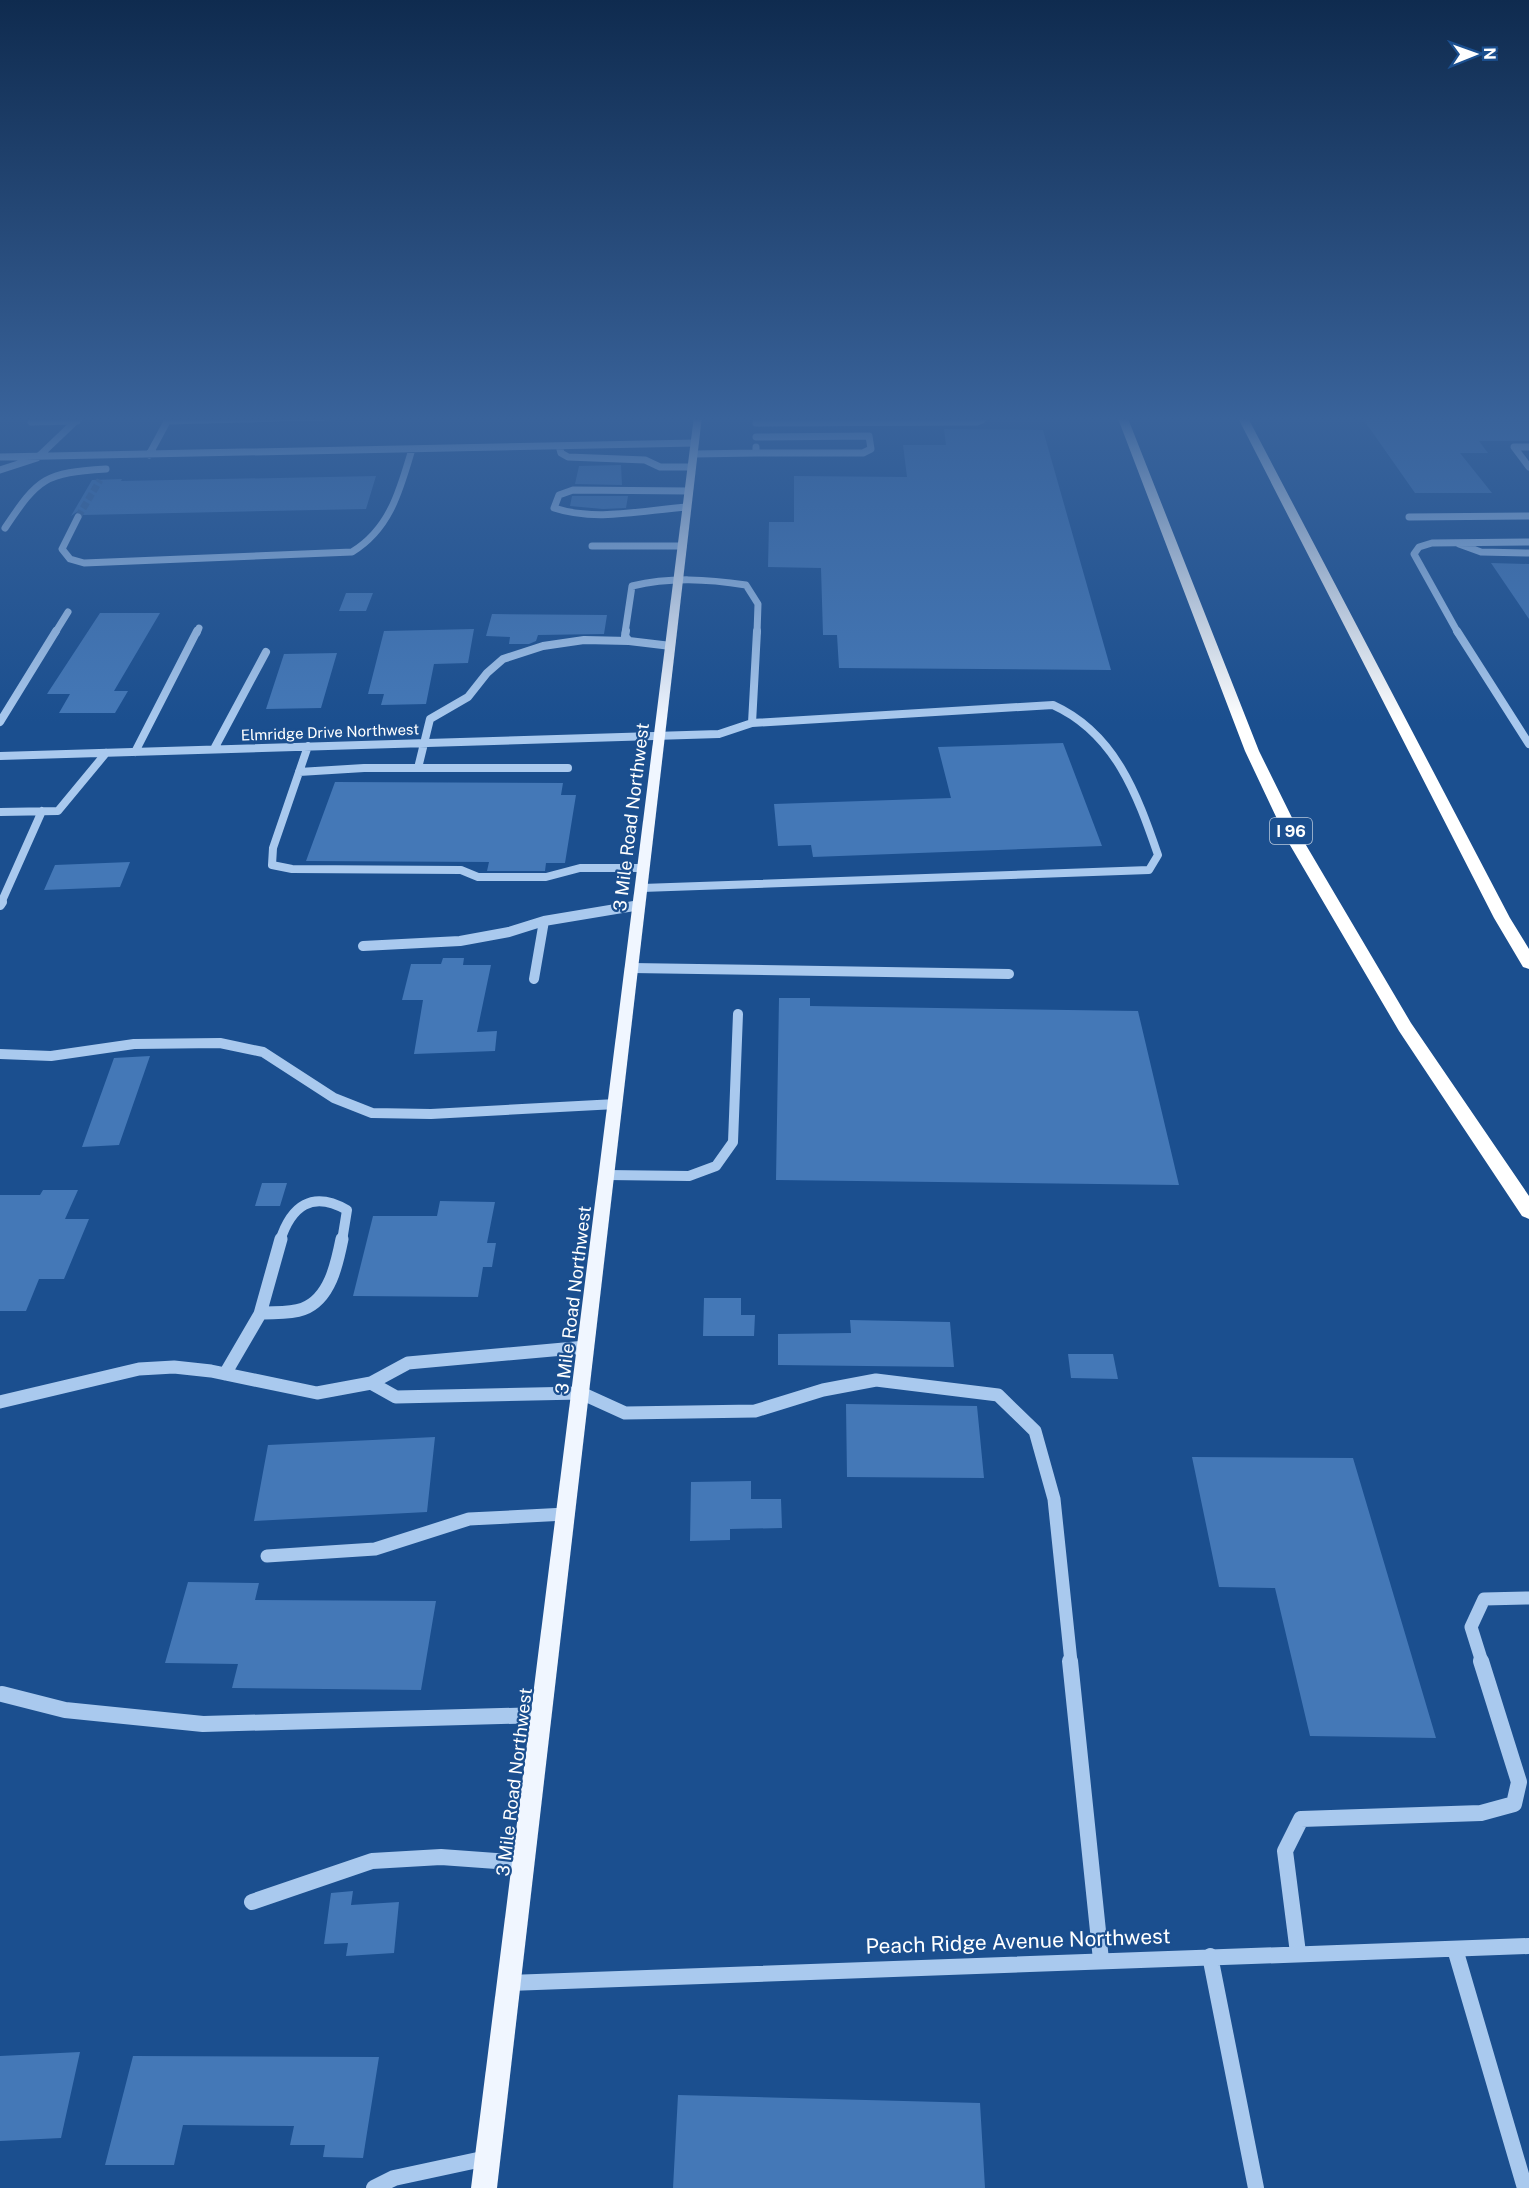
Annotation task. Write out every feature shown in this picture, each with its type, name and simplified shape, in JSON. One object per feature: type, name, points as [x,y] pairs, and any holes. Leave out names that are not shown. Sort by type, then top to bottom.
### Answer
[{"type":"highway","name":"I 96","points":[[1162,518],[1252,751],[1295,840],[1405,1027],[1529,1211]]},
{"type":"highway","points":[[1295,518],[1448,816],[1529,963]]},
{"type":"main road","name":"3 Mile Road Northwest","points":[[484,2188],[686,518]]},
{"type":"street","points":[[5,528],[12,518]]},
{"type":"street","points":[[77,518],[62,549],[65,556],[73,561],[84,563],[352,552],[372,539],[388,518]]},
{"type":"street","points":[[1529,542],[1453,542],[1424,545],[1414,550],[1415,558],[1442,607],[1529,744]]},
{"type":"street","points":[[1453,542],[1481,552],[1529,553]]},
{"type":"street","points":[[592,546],[683,546]]},
{"type":"street","points":[[629,641],[625,636],[632,586],[646,582],[679,580],[720,581],[746,585],[758,604],[752,723]]},
{"type":"street","points":[[0,722],[68,612]]},
{"type":"street","points":[[135,752],[199,628]]},
{"type":"street","points":[[418,768],[430,719],[468,697],[487,673],[503,658],[543,646],[584,640],[629,641],[671,646]]},
{"type":"street","points":[[214,749],[266,652]]},
{"type":"street","name":"Elmridge Drive Northwest","points":[[0,756],[719,734],[752,723],[1053,705],[1070,710],[1115,756],[1143,808],[1158,855],[1149,870],[642,888]]},
{"type":"street","points":[[308,746],[273,848],[272,865],[292,869],[461,870],[478,877],[546,877],[580,868],[645,868]]},
{"type":"street","points":[[0,812],[58,811],[106,753]]},
{"type":"street","points":[[299,772],[364,768],[568,768]]},
{"type":"street","points":[[0,904],[42,811]]},
{"type":"street","points":[[363,946],[460,941],[509,932],[544,921],[640,905]]},
{"type":"street","points":[[534,979],[544,921]]},
{"type":"street","points":[[632,968],[1009,974]]},
{"type":"street","points":[[607,1175],[688,1176],[716,1166],[733,1142],[738,1014]]},
{"type":"street","points":[[0,1054],[51,1056],[134,1044],[220,1043],[263,1052],[334,1098],[372,1113],[431,1113],[616,1104]]},
{"type":"street","points":[[225,1374],[261,1312],[285,1229],[292,1213],[305,1203],[336,1203],[347,1210],[331,1282],[318,1302],[303,1309],[261,1312]]},
{"type":"street","points":[[0,1402],[139,1370],[174,1367],[225,1374],[317,1393],[371,1383],[408,1363],[586,1347]]},
{"type":"street","points":[[371,1383],[396,1397],[581,1393],[625,1413],[755,1411],[823,1390],[876,1380],[998,1395],[1035,1431],[1054,1499],[1101,1960]]},
{"type":"street","points":[[267,1556],[375,1549],[470,1519],[566,1514]]},
{"type":"street","points":[[1298,1953],[1285,1851],[1301,1819],[1481,1813],[1514,1804],[1519,1782],[1471,1626],[1484,1599],[1529,1598]]},
{"type":"street","points":[[2,1694],[65,1710],[203,1724],[542,1715]]},
{"type":"street","points":[[252,1902],[372,1861],[441,1857],[524,1863]]},
{"type":"street","name":"Peach Ridge Avenue Northwest","points":[[509,1983],[1529,1946]]},
{"type":"street","points":[[1455,1949],[1526,2188]]},
{"type":"street","points":[[1210,1956],[1256,2188]]},
{"type":"street","points":[[374,2188],[394,2178],[488,2158]]},
{"type":"building","points":[[794,518],[1068,518],[1111,670],[839,668],[837,635],[823,635],[821,568],[768,567],[769,522],[794,522]]},
{"type":"building","points":[[1491,563],[1529,564],[1529,619]]},
{"type":"building","points":[[346,593],[373,593],[366,611],[339,611]]},
{"type":"building","points":[[100,613],[160,613],[114,691],[128,691],[115,713],[59,713],[70,694],[47,694]]},
{"type":"building","points":[[492,614],[607,615],[604,634],[538,635],[536,641],[529,644],[509,644],[510,637],[486,636]]},
{"type":"building","points":[[474,629],[468,663],[434,664],[426,704],[381,705],[384,694],[368,694],[384,631]]},
{"type":"building","points":[[337,653],[321,708],[266,709],[284,654]]},
{"type":"building","points":[[1063,743],[1102,846],[813,857],[811,845],[778,846],[774,804],[951,798],[938,747]]},
{"type":"building","points":[[335,782],[563,783],[561,795],[576,795],[565,863],[546,863],[545,871],[487,871],[489,862],[306,861]]},
{"type":"building","points":[[130,862],[120,887],[44,890],[55,865]]},
{"type":"building","points":[[443,958],[464,958],[463,965],[491,965],[477,1032],[497,1031],[495,1051],[414,1054],[423,1000],[402,1000],[411,964],[441,964]]},
{"type":"building","points":[[779,998],[810,998],[810,1006],[1138,1011],[1179,1185],[776,1180]]},
{"type":"building","points":[[150,1056],[119,1145],[82,1147],[114,1058]]},
{"type":"building","points":[[262,1183],[287,1183],[280,1206],[255,1206]]},
{"type":"building","points":[[43,1190],[78,1190],[65,1219],[89,1219],[64,1279],[39,1279],[26,1311],[0,1311],[0,1195],[40,1195]]},
{"type":"building","points":[[440,1201],[495,1202],[487,1243],[496,1243],[492,1267],[483,1267],[478,1297],[353,1296],[373,1216],[437,1216]]},
{"type":"building","points":[[704,1298],[741,1298],[741,1315],[755,1315],[754,1336],[703,1336]]},
{"type":"building","points":[[850,1320],[950,1322],[954,1367],[778,1365],[778,1334],[851,1333]]},
{"type":"building","points":[[1068,1354],[1113,1354],[1118,1379],[1071,1378]]},
{"type":"building","points":[[846,1404],[977,1406],[984,1478],[847,1477]]},
{"type":"building","points":[[435,1437],[427,1512],[254,1521],[268,1445]]},
{"type":"building","points":[[1192,1457],[1353,1458],[1436,1738],[1310,1736],[1275,1588],[1219,1587]]},
{"type":"building","points":[[751,1481],[751,1499],[781,1499],[782,1528],[730,1529],[730,1540],[690,1541],[691,1482]]},
{"type":"building","points":[[188,1582],[259,1583],[255,1600],[436,1601],[421,1690],[232,1688],[238,1664],[165,1663]]},
{"type":"building","points":[[353,1891],[351,1905],[399,1902],[394,1953],[346,1956],[348,1943],[324,1944],[331,1893]]},
{"type":"building","points":[[80,2052],[61,2138],[0,2141],[0,2056]]},
{"type":"building","points":[[133,2056],[379,2057],[363,2158],[323,2157],[325,2145],[290,2145],[294,2126],[183,2125],[174,2165],[105,2165]]},
{"type":"building","points":[[678,2095],[980,2103],[985,2188],[673,2188]]}]
